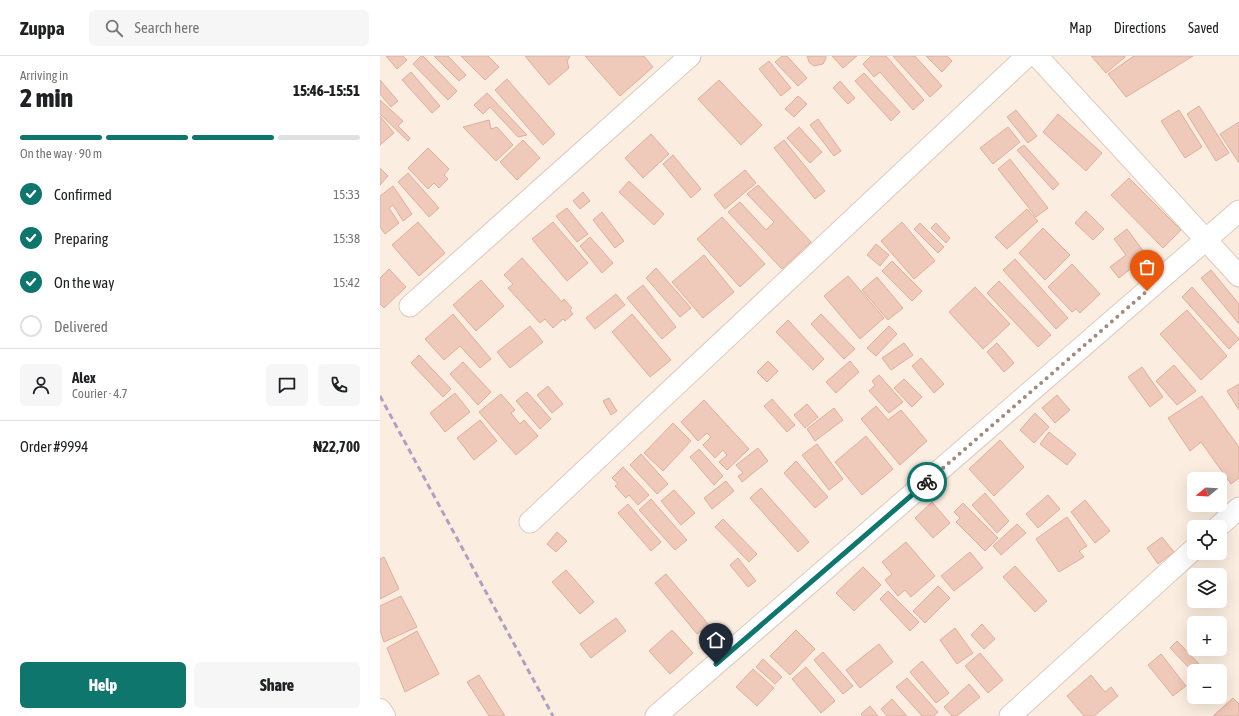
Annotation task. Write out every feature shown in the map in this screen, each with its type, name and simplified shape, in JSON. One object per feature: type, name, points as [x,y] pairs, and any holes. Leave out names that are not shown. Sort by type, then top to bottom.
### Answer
[{"type":"street","points":[[410,306],[690,56]]},
{"type":"street","points":[[530,522],[1027,56]]},
{"type":"street","points":[[1037,56],[1207,239],[1239,276]]},
{"type":"street","points":[[656,716],[1239,212]]},
{"type":"street","points":[[1226,520],[1239,508]]},
{"type":"street","points":[[1010,716],[1187,555]]},
{"type":"street","points":[[380,710],[384,716]]},
{"type":"building","points":[[386,56],[403,56],[407,60],[397,69]]},
{"type":"building","points":[[421,56],[423,56],[457,91],[448,100],[413,64]]},
{"type":"building","points":[[434,56],[448,56],[466,75],[459,81]]},
{"type":"building","points":[[461,56],[488,56],[499,67],[485,80]]},
{"type":"building","points":[[525,56],[570,56],[567,61],[569,68],[549,85]]},
{"type":"building","points":[[585,56],[644,56],[653,67],[620,96]]},
{"type":"building","points":[[782,56],[787,56],[807,78],[798,86],[775,62]]},
{"type":"building","points":[[807,56],[826,56],[826,58],[823,64],[814,66],[809,62]]},
{"type":"building","points":[[832,56],[857,56],[843,68]]},
{"type":"building","points":[[871,56],[886,56],[924,100],[913,110],[880,72],[874,77],[863,64]]},
{"type":"building","points":[[893,56],[915,56],[942,86],[930,97]]},
{"type":"building","points":[[926,56],[947,56],[952,61],[942,72]]},
{"type":"building","points":[[1091,56],[1125,56],[1125,57],[1106,73]]},
{"type":"building","points":[[1134,56],[1193,56],[1126,97],[1108,74]]},
{"type":"building","points":[[769,61],[791,88],[781,96],[759,69]]},
{"type":"building","points":[[411,72],[440,106],[432,113],[402,80]]},
{"type":"building","points":[[864,73],[900,112],[891,121],[855,81]]},
{"type":"building","points":[[507,79],[555,134],[543,145],[495,90]]},
{"type":"building","points":[[380,80],[398,101],[391,107],[380,94]]},
{"type":"building","points":[[719,80],[762,125],[741,145],[698,99]]},
{"type":"building","points":[[840,81],[855,98],[848,104],[833,88]]},
{"type":"building","points":[[487,93],[527,135],[518,137],[490,107],[483,114],[474,105]]},
{"type":"building","points":[[798,96],[807,104],[794,117],[785,109]]},
{"type":"building","points":[[380,100],[403,121],[398,126],[410,138],[408,141],[380,114]]},
{"type":"building","points":[[1199,106],[1229,153],[1216,161],[1187,114]]},
{"type":"building","points":[[1016,110],[1037,136],[1028,143],[1007,117]]},
{"type":"building","points":[[1179,110],[1202,147],[1185,158],[1161,121]]},
{"type":"building","points":[[1058,114],[1102,153],[1086,171],[1043,132]]},
{"type":"building","points":[[380,116],[394,133],[380,145]]},
{"type":"building","points":[[818,119],[841,151],[834,156],[810,125]]},
{"type":"building","points":[[489,120],[491,129],[497,127],[513,145],[496,161],[463,127]]},
{"type":"building","points":[[1239,122],[1239,163],[1220,134]]},
{"type":"building","points":[[799,127],[822,152],[810,163],[787,138]]},
{"type":"building","points":[[1008,127],[1020,142],[993,164],[980,148]]},
{"type":"building","points":[[651,134],[669,154],[643,178],[625,158]]},
{"type":"building","points":[[523,140],[540,158],[517,180],[500,162]]},
{"type":"building","points":[[784,140],[825,191],[815,199],[774,148]]},
{"type":"building","points":[[1024,145],[1059,184],[1053,190],[1017,150]]},
{"type":"building","points":[[428,148],[449,169],[444,175],[448,179],[439,188],[434,183],[428,189],[408,168]]},
{"type":"building","points":[[673,155],[701,189],[691,198],[663,164]]},
{"type":"building","points":[[1010,159],[1048,208],[1036,217],[998,169]]},
{"type":"building","points":[[380,168],[388,176],[380,185]]},
{"type":"building","points":[[745,170],[756,183],[725,209],[714,195]]},
{"type":"building","points":[[408,173],[439,208],[429,217],[398,182]]},
{"type":"building","points":[[1129,178],[1181,230],[1163,248],[1111,195]]},
{"type":"building","points":[[629,181],[664,214],[654,225],[619,192]]},
{"type":"building","points":[[758,185],[811,242],[782,269],[728,212],[740,202],[766,230],[774,222],[747,194]]},
{"type":"building","points":[[393,186],[412,214],[403,221],[393,205],[389,208],[399,223],[385,234],[380,227],[380,196]]},
{"type":"building","points":[[583,192],[590,201],[580,209],[573,201]]},
{"type":"building","points":[[567,208],[588,234],[577,242],[556,216]]},
{"type":"building","points":[[1027,209],[1038,221],[1007,249],[995,237]]},
{"type":"building","points":[[1086,211],[1104,229],[1093,240],[1075,223]]},
{"type":"building","points":[[602,212],[624,241],[615,248],[593,220]]},
{"type":"building","points":[[722,217],[765,264],[740,287],[697,239]]},
{"type":"building","points":[[418,222],[445,253],[419,276],[392,245]]},
{"type":"building","points":[[553,222],[588,263],[567,281],[532,239]]},
{"type":"building","points":[[902,222],[935,261],[914,279],[881,241]]},
{"type":"building","points":[[920,223],[944,247],[938,253],[914,229]]},
{"type":"building","points":[[936,223],[950,238],[946,243],[931,228]]},
{"type":"building","points":[[1043,228],[1070,255],[1045,280],[1019,253]]},
{"type":"building","points":[[1127,229],[1147,256],[1119,278],[1110,267],[1126,255],[1114,239]]},
{"type":"building","points":[[590,237],[613,263],[602,273],[580,246]]},
{"type":"building","points":[[876,244],[889,255],[880,266],[867,255]]},
{"type":"building","points":[[704,255],[734,292],[703,318],[672,282]]},
{"type":"building","points":[[522,258],[562,302],[564,299],[572,308],[570,310],[573,314],[565,321],[563,319],[553,328],[545,319],[540,323],[508,288],[513,284],[504,275]]},
{"type":"building","points":[[1015,259],[1068,318],[1056,329],[1003,270]]},
{"type":"building","points":[[892,261],[922,291],[912,301],[882,271]]},
{"type":"building","points":[[1072,264],[1100,294],[1080,313],[1076,309],[1072,312],[1048,287]]},
{"type":"building","points":[[656,268],[691,308],[680,317],[646,278]]},
{"type":"building","points":[[389,269],[406,287],[384,308],[380,304],[380,278]]},
{"type":"building","points":[[1211,270],[1239,304],[1239,324],[1201,278]]},
{"type":"building","points":[[848,276],[884,318],[860,339],[824,296]]},
{"type":"building","points":[[877,277],[903,308],[888,320],[862,290]]},
{"type":"building","points":[[481,280],[504,306],[476,331],[453,305]]},
{"type":"building","points":[[999,281],[1051,335],[1038,347],[987,293]]},
{"type":"building","points":[[643,285],[676,327],[662,339],[627,298]]},
{"type":"building","points":[[975,287],[1010,324],[983,349],[949,312]]},
{"type":"building","points":[[1192,287],[1239,339],[1229,349],[1182,297]]},
{"type":"building","points":[[616,294],[625,305],[595,329],[586,318]]},
{"type":"building","points":[[1187,310],[1227,356],[1201,380],[1160,334]]},
{"type":"building","points":[[453,314],[491,359],[480,368],[460,346],[444,360],[425,339]]},
{"type":"building","points":[[632,314],[671,360],[650,377],[612,332]]},
{"type":"building","points":[[821,314],[855,349],[844,359],[811,324]]},
{"type":"building","points":[[788,320],[824,359],[813,370],[776,332]]},
{"type":"building","points":[[530,326],[543,342],[510,368],[497,352]]},
{"type":"building","points":[[889,326],[897,334],[876,356],[867,348]]},
{"type":"building","points":[[904,343],[913,355],[891,370],[882,358]]},
{"type":"building","points":[[997,343],[1014,363],[1004,372],[987,352]]},
{"type":"building","points":[[419,355],[451,389],[443,397],[411,363]]},
{"type":"building","points":[[921,358],[944,384],[934,393],[912,366]]},
{"type":"building","points":[[768,361],[778,371],[767,382],[757,372]]},
{"type":"building","points":[[850,361],[859,372],[836,393],[826,382]]},
{"type":"building","points":[[463,362],[491,392],[478,405],[450,374]]},
{"type":"building","points":[[1174,365],[1196,391],[1177,405],[1156,381]]},
{"type":"building","points":[[1142,367],[1163,397],[1150,407],[1128,377]]},
{"type":"building","points":[[879,375],[903,402],[889,413],[869,391],[875,385],[872,381]]},
{"type":"building","points":[[904,379],[922,397],[912,407],[894,388]]},
{"type":"building","points":[[1239,384],[1239,410],[1227,391]]},
{"type":"building","points":[[548,386],[563,404],[552,413],[537,395]]},
{"type":"building","points":[[527,392],[551,419],[540,429],[516,401]]},
{"type":"building","points":[[455,393],[470,412],[445,432],[430,413]]},
{"type":"building","points":[[501,394],[515,410],[511,413],[520,424],[524,420],[538,436],[516,455],[479,412]]},
{"type":"building","points":[[1057,395],[1070,410],[1055,423],[1042,408]]},
{"type":"building","points":[[1202,396],[1239,447],[1239,478],[1231,484],[1227,478],[1227,472],[1222,472],[1201,442],[1190,451],[1168,418]]},
{"type":"building","points":[[609,398],[617,411],[611,415],[603,401]]},
{"type":"building","points":[[772,399],[795,425],[787,432],[764,406]]},
{"type":"building","points":[[704,400],[749,449],[727,470],[719,462],[727,455],[723,450],[715,458],[703,445],[711,437],[707,433],[698,441],[681,422]]},
{"type":"building","points":[[807,404],[818,417],[805,428],[794,415]]},
{"type":"building","points":[[876,406],[888,420],[901,410],[927,441],[900,465],[861,419]]},
{"type":"building","points":[[834,408],[843,420],[815,441],[807,429]]},
{"type":"building","points":[[1035,413],[1049,427],[1034,443],[1020,430]]},
{"type":"building","points":[[480,420],[497,441],[474,460],[457,438]]},
{"type":"building","points":[[673,423],[691,441],[663,471],[644,453]]},
{"type":"building","points":[[1049,432],[1076,454],[1067,465],[1040,444]]},
{"type":"building","points":[[866,436],[893,469],[862,495],[835,462]]},
{"type":"building","points":[[1000,440],[1024,467],[994,496],[969,469]]},
{"type":"building","points":[[817,444],[843,479],[829,490],[802,455]]},
{"type":"building","points":[[758,448],[768,461],[742,482],[738,476],[743,473],[736,465]]},
{"type":"building","points":[[699,449],[723,476],[714,485],[690,457]]},
{"type":"building","points":[[641,454],[668,484],[657,494],[630,465]]},
{"type":"building","points":[[796,461],[828,497],[815,508],[784,473]]},
{"type":"building","points":[[623,467],[649,495],[638,505],[629,495],[626,498],[615,486],[618,484],[612,478]]},
{"type":"building","points":[[726,481],[734,491],[712,509],[704,498]]},
{"type":"building","points":[[761,488],[809,542],[798,552],[750,498]]},
{"type":"building","points":[[674,490],[695,513],[681,525],[661,501]]},
{"type":"building","points":[[985,493],[1009,521],[997,533],[972,505]]},
{"type":"building","points":[[1048,495],[1060,509],[1038,528],[1026,514]]},
{"type":"building","points":[[651,499],[687,540],[675,550],[639,510]]},
{"type":"building","points":[[1085,500],[1110,531],[1095,543],[1071,512]]},
{"type":"building","points":[[932,502],[950,523],[933,538],[915,518]]},
{"type":"building","points":[[963,503],[998,538],[985,551],[956,522],[960,518],[954,512]]},
{"type":"building","points":[[628,504],[661,542],[651,551],[618,513]]},
{"type":"building","points":[[1067,517],[1087,546],[1079,551],[1084,557],[1059,572],[1036,539]]},
{"type":"building","points":[[723,519],[757,554],[749,562],[715,527]]},
{"type":"building","points":[[1017,524],[1026,533],[1001,555],[993,546]]},
{"type":"building","points":[[557,532],[567,541],[556,552],[547,544]]},
{"type":"building","points":[[1162,537],[1174,552],[1158,564],[1147,548]]},
{"type":"building","points":[[906,542],[935,576],[911,597],[905,590],[898,596],[885,580],[892,574],[882,562]]},
{"type":"building","points":[[970,552],[983,568],[954,591],[941,576]]},
{"type":"building","points":[[384,557],[399,589],[380,599],[380,559]]},
{"type":"building","points":[[738,558],[756,581],[748,587],[730,565]]},
{"type":"building","points":[[1015,566],[1047,601],[1035,612],[1003,577]]},
{"type":"building","points":[[863,567],[881,585],[854,611],[836,593]]},
{"type":"building","points":[[566,570],[594,602],[580,614],[552,582]]},
{"type":"building","points":[[666,574],[709,625],[697,634],[655,583]]},
{"type":"building","points":[[938,586],[950,598],[925,623],[913,611]]},
{"type":"building","points":[[888,591],[919,622],[910,631],[880,599]]},
{"type":"building","points":[[401,596],[417,627],[384,642],[380,630],[380,606]]},
{"type":"building","points":[[616,618],[626,631],[591,658],[580,644]]},
{"type":"building","points":[[982,624],[995,639],[984,649],[971,635]]},
{"type":"building","points":[[955,628],[973,653],[957,664],[940,640]]},
{"type":"building","points":[[672,630],[693,653],[670,674],[649,651]]},
{"type":"building","points":[[796,630],[815,649],[790,675],[770,656]]},
{"type":"building","points":[[417,631],[439,674],[405,692],[387,648]]},
{"type":"building","points":[[1177,641],[1187,651],[1187,656],[1192,656],[1199,664],[1187,664],[1187,666],[1170,648]]},
{"type":"building","points":[[879,644],[893,662],[860,688],[846,670]]},
{"type":"building","points":[[823,652],[853,686],[843,694],[814,660]]},
{"type":"building","points":[[980,653],[1003,680],[988,693],[965,666]]},
{"type":"building","points":[[1161,654],[1186,686],[1173,696],[1148,665]]},
{"type":"building","points":[[763,659],[782,677],[775,684],[756,667]]},
{"type":"building","points":[[922,661],[949,693],[936,703],[910,672]]},
{"type":"building","points":[[806,667],[835,701],[821,713],[792,679]]},
{"type":"building","points":[[753,669],[774,688],[757,706],[736,687]]},
{"type":"building","points":[[479,675],[505,716],[489,716],[467,682]]},
{"type":"building","points":[[1091,675],[1105,692],[1111,687],[1118,696],[1094,716],[1084,716],[1067,696]]},
{"type":"building","points":[[907,678],[938,712],[934,716],[922,716],[896,687]]},
{"type":"building","points":[[969,684],[980,697],[957,716],[952,716],[944,707]]},
{"type":"building","points":[[1233,698],[1239,704],[1239,716],[1213,716],[1227,704]]},
{"type":"building","points":[[892,699],[907,716],[887,716],[881,709]]},
{"type":"building","points":[[870,706],[878,716],[863,716],[861,714]]},
{"type":"railway","points":[[380,396],[553,716]]},
{"type":"way so far","points":[[927,482],[1147,291]]},
{"type":"route","points":[[716,664],[927,482]]}]
